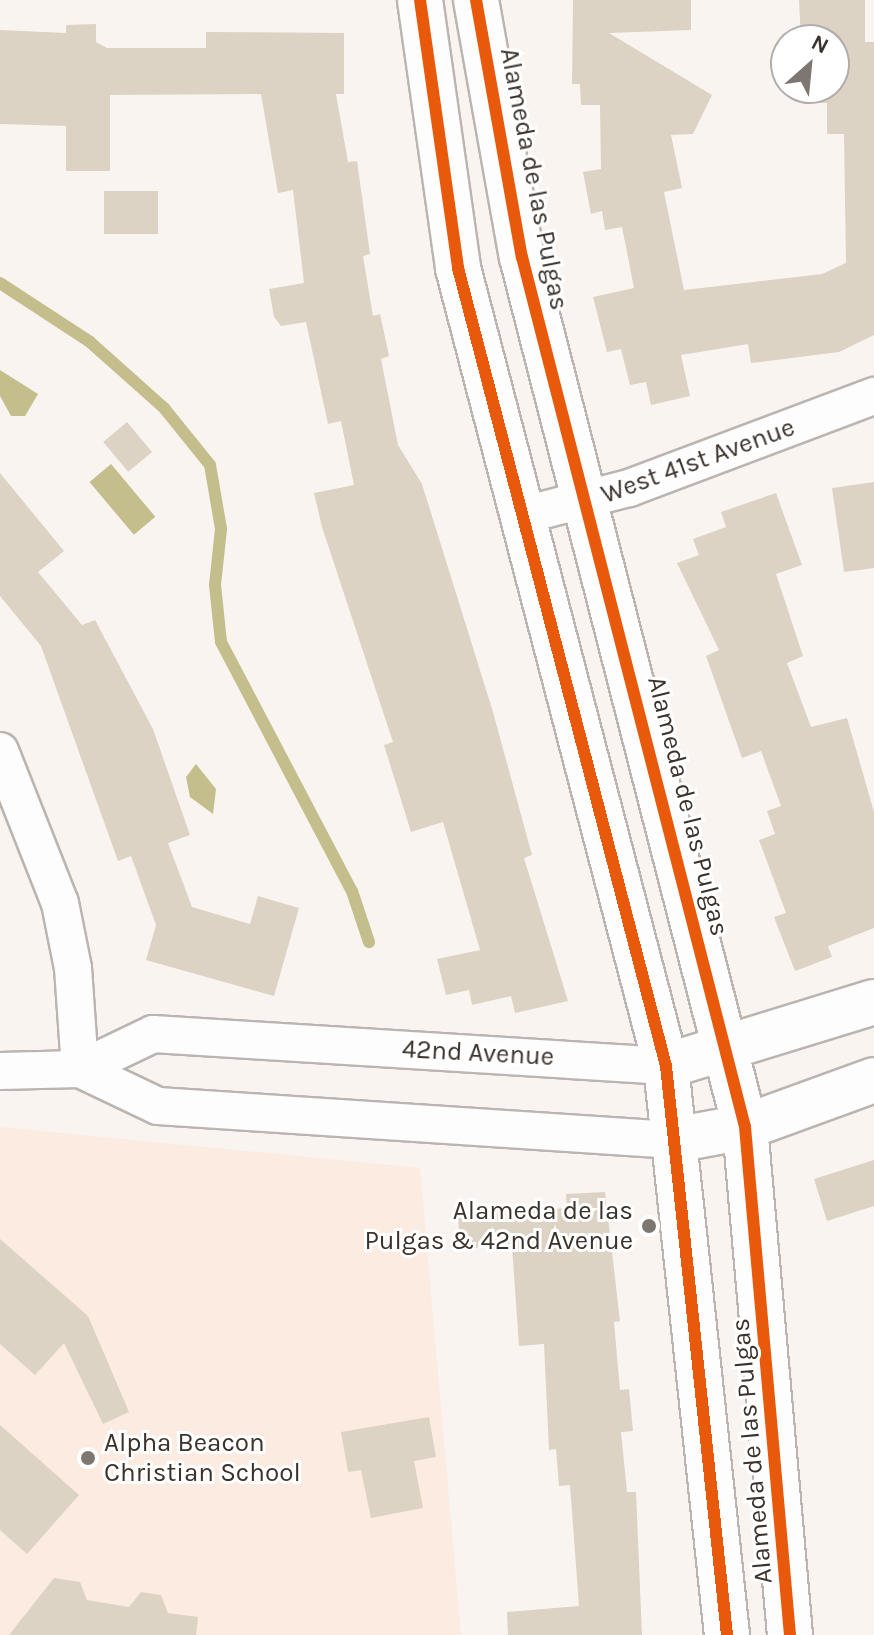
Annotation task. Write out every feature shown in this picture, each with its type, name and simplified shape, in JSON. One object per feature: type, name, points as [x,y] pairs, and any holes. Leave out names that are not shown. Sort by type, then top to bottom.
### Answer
[{"type":"main road","name":"Alameda de las Pulgas","points":[[420,0],[458,268],[520,516],[666,1066],[727,1635]]},
{"type":"main road","name":"Alameda de las Pulgas","points":[[476,0],[522,257],[729,1051],[745,1127],[790,1635]]},
{"type":"main road","name":"42nd Avenue","points":[[666,1066],[729,1051],[874,1002]]},
{"type":"main road","name":"42nd Avenue","points":[[674,1140],[745,1127],[874,1080]]},
{"type":"street","name":"West 41st Avenue","points":[[520,516],[587,501],[874,396]]},
{"type":"street","points":[[0,751],[60,903],[73,968],[80,1069]]},
{"type":"street","name":"42nd Avenue","points":[[0,1071],[80,1069],[153,1034],[666,1066]]},
{"type":"street","name":"42nd Avenue","points":[[80,1069],[158,1106],[674,1140]]},
{"type":"shaded area","points":[[0,370],[38,394],[25,416],[11,416],[0,396]]},
{"type":"shaded area","points":[[111,464],[155,517],[134,535],[90,482]]},
{"type":"shaded area","points":[[196,764],[216,789],[213,814],[190,797],[186,777]]},
{"type":"shaded area","points":[[0,1127],[420,1168],[461,1635],[0,1635]]},
{"type":"building","points":[[573,0],[691,0],[691,30],[609,33],[712,95],[693,134],[671,135],[682,188],[664,192],[684,290],[822,274],[846,263],[844,134],[827,134],[827,104],[850,104],[850,24],[800,24],[799,0],[865,0],[865,42],[874,42],[874,335],[839,352],[751,363],[748,344],[681,355],[690,396],[651,405],[646,382],[630,385],[621,349],[607,352],[593,297],[634,288],[622,227],[605,230],[602,211],[591,214],[583,172],[601,169],[600,105],[581,105],[580,84],[572,84]]},
{"type":"building","points":[[96,24],[96,42],[107,48],[206,48],[206,32],[344,33],[344,94],[336,94],[348,162],[357,161],[370,254],[363,256],[373,316],[380,314],[389,356],[381,359],[398,445],[422,484],[493,712],[532,855],[524,858],[568,1001],[515,1013],[511,996],[472,1005],[469,990],[446,995],[437,959],[480,950],[443,822],[411,832],[384,745],[393,742],[322,527],[314,493],[354,485],[341,421],[328,424],[306,322],[281,326],[274,317],[269,289],[304,283],[293,190],[278,193],[261,94],[110,95],[110,171],[66,171],[66,126],[0,124],[0,30],[66,33],[66,25]]},
{"type":"building","points":[[104,191],[158,191],[158,234],[104,234]]},
{"type":"building","points":[[127,422],[152,452],[128,472],[103,442]]},
{"type":"building","points":[[0,473],[64,551],[38,572],[82,625],[95,620],[153,729],[190,835],[168,843],[192,907],[250,924],[258,896],[299,908],[274,996],[146,960],[156,925],[131,856],[118,861],[41,646],[0,596]]},
{"type":"building","points":[[874,482],[874,568],[844,572],[832,488]]},
{"type":"building","points":[[776,493],[802,565],[776,574],[803,656],[787,663],[811,727],[847,718],[874,812],[874,928],[828,946],[832,957],[795,971],[774,917],[786,913],[759,840],[775,834],[767,811],[781,806],[761,751],[742,758],[706,656],[719,650],[677,563],[699,555],[693,539],[726,527],[721,512]]},
{"type":"building","points":[[874,1160],[874,1206],[827,1221],[814,1179]]},
{"type":"building","points":[[605,1192],[620,1321],[614,1322],[620,1390],[629,1389],[633,1431],[621,1432],[627,1492],[636,1492],[642,1635],[508,1635],[507,1612],[579,1606],[570,1485],[559,1486],[556,1449],[549,1450],[544,1344],[519,1346],[512,1246],[460,1249],[458,1215],[567,1208],[566,1194]]},
{"type":"building","points":[[0,1239],[88,1316],[129,1412],[103,1424],[64,1343],[35,1375],[0,1344]]},
{"type":"building","points":[[429,1417],[436,1457],[414,1461],[423,1508],[371,1518],[361,1470],[348,1472],[341,1432]]},
{"type":"building","points":[[0,1425],[79,1495],[27,1554],[0,1530]]},
{"type":"building","points":[[54,1578],[80,1582],[87,1600],[129,1607],[141,1592],[161,1595],[168,1613],[198,1617],[196,1635],[9,1635]]},
{"type":"waterway","points":[[0,283],[90,342],[164,408],[210,465],[221,529],[215,585],[221,642],[352,891],[369,942]]},
{"type":"cycle path","points":[[420,0],[458,268],[666,1066],[727,1635]]},
{"type":"cycle path","points":[[476,0],[522,257],[745,1127],[790,1635]]},
{"type":"place","name":"Alameda de las Pulgas & 42nd Avenue","points":[[649,1226]]},
{"type":"place","name":"Alpha Beacon Christian School","points":[[88,1458]]}]
